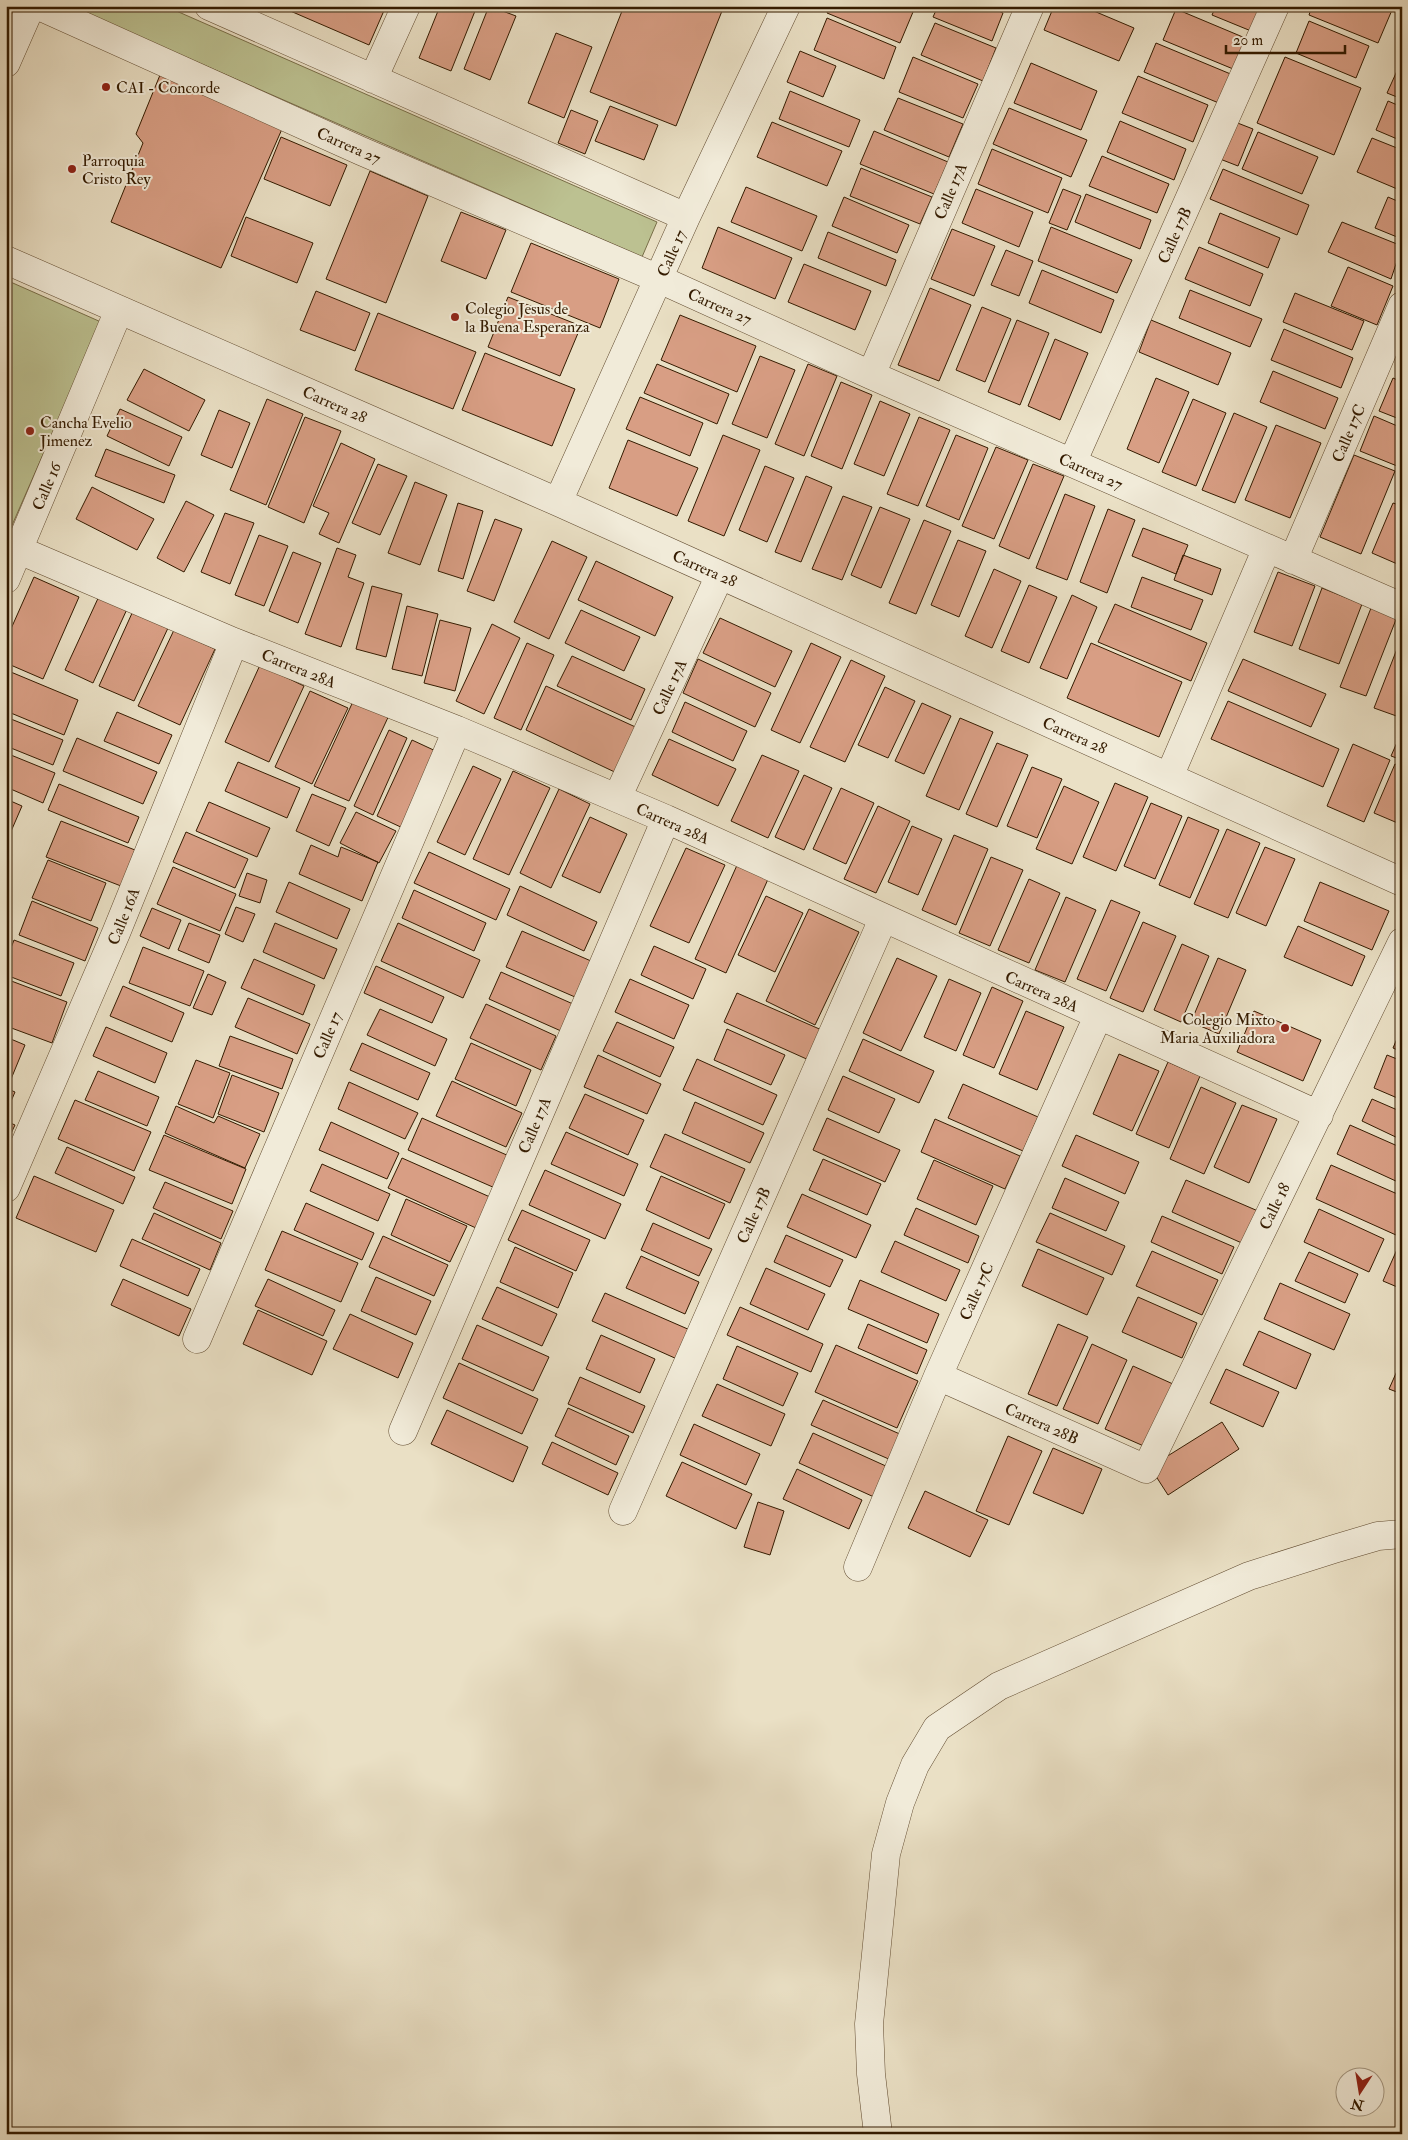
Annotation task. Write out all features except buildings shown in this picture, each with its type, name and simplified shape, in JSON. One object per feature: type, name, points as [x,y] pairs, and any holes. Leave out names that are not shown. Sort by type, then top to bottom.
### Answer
[{"type":"street","points":[[6,63],[31,6]]},
{"type":"street","name":"Carrera 27","points":[[39,6],[361,151],[659,279],[871,375],[1402,606]]},
{"type":"street","points":[[209,6],[686,217]]},
{"type":"street","points":[[373,79],[406,6]]},
{"type":"street","name":"Calle 17","points":[[558,502],[686,217],[786,6]]},
{"type":"street","name":"Calle 17A","points":[[871,375],[1030,6]]},
{"type":"street","name":"Calle 17B","points":[[1072,463],[1274,6]]},
{"type":"street","name":"Carrera 28","points":[[6,260],[558,502],[1402,882]]},
{"type":"street","name":"Calle 17C","points":[[1294,560],[1402,306]]},
{"type":"street","name":"Calle 16","points":[[6,579],[119,310]]},
{"type":"street","points":[[1170,777],[1267,548]]},
{"type":"street","name":"Carrera 28A","points":[[19,550],[234,642],[457,730],[666,819],[1319,1116]]},
{"type":"street","name":"Calle 17A","points":[[617,798],[720,575]]},
{"type":"street","name":"Calle 16A","points":[[6,1188],[120,924],[234,642]]},
{"type":"street","name":"Calle 17","points":[[197,1339],[457,730]]},
{"type":"street","name":"Calle 17A","points":[[403,1431],[666,819]]},
{"type":"street","name":"Calle 17B","points":[[623,1511],[883,919]]},
{"type":"street","name":"Calle 18","points":[[1146,1470],[1402,942]]},
{"type":"street","name":"Calle 17C","points":[[858,1567],[938,1376],[1098,1016]]},
{"type":"street","name":"Carrera 28B","points":[[938,1376],[1146,1470]]},
{"type":"street","points":[[878,2134],[870,2074],[869,2024],[886,1854],[900,1803],[915,1765],[937,1728],[999,1686],[1249,1576],[1378,1536],[1402,1534]]},
{"type":"green space","points":[[69,6],[165,6],[657,222],[642,257]]},
{"type":"green space","name":"Cancha Evelio Jimenez","points":[[6,280],[101,322],[6,539]]},
{"type":"place","name":"CAI - Concorde","points":[[106,87]]},
{"type":"place","name":"Parroquia Cristo Rey","points":[[72,169]]},
{"type":"place","name":"Colegio Jesus de la Buena Esperanza","points":[[455,317]]},
{"type":"place","name":"Cancha Evelio Jimenez","points":[[30,431]]},
{"type":"place","name":"Colegio Mixto Maria Auxiliadora","points":[[1285,1028]]}]
